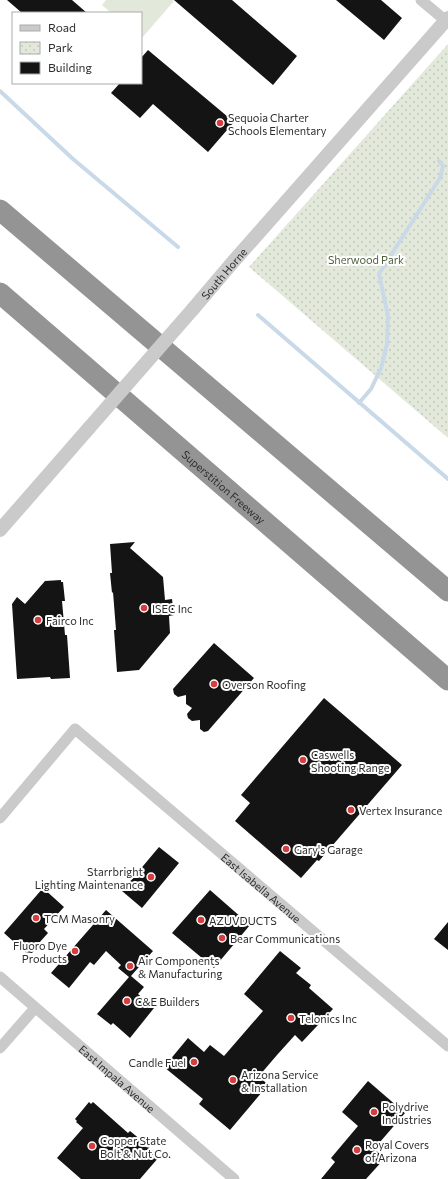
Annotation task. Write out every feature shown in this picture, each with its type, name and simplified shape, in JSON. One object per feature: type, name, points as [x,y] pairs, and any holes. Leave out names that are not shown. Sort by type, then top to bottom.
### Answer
[{"type":"highway","points":[[0,204],[69,269]]},
{"type":"highway","points":[[0,210],[448,591]]},
{"type":"highway","name":"Superstition Freeway","points":[[0,293],[448,680]]},
{"type":"highway","points":[[373,615],[448,687]]},
{"type":"street","points":[[421,0],[447,20]]},
{"type":"street","name":"South Horne","points":[[0,530],[232,263],[447,20]]},
{"type":"street","name":"East Isabella Avenue","points":[[0,818],[75,729],[448,1046]]},
{"type":"street","name":"East Impala Avenue","points":[[0,977],[234,1179]]},
{"type":"street","points":[[0,1048],[36,1008]]},
{"type":"green space","points":[[106,0],[174,1],[142,38],[142,12],[110,12],[102,5]]},
{"type":"green space","name":"Sherwood Park","points":[[448,44],[448,438],[249,267]]},
{"type":"building","points":[[7,0],[72,0],[86,12],[21,12]]},
{"type":"building","points":[[174,0],[232,0],[297,56],[273,85]]},
{"type":"building","points":[[336,0],[381,0],[402,18],[384,40]]},
{"type":"building","points":[[148,50],[234,122],[208,152],[153,104],[140,118],[111,93],[119,84],[142,84],[142,57]]},
{"type":"building","name":"ISEC Inc","points":[[135,542],[130,548],[163,577],[165,600],[172,599],[174,615],[169,616],[170,633],[139,670],[117,672],[114,630],[116,630],[110,573],[112,573],[110,544]]},
{"type":"building","name":"Fairco Inc","points":[[61,580],[61,582],[63,582],[65,601],[62,601],[65,635],[67,635],[70,678],[51,679],[50,677],[17,679],[12,604],[17,597],[25,604],[45,581]]},
{"type":"building","name":"Overson Roofing","points":[[214,643],[254,678],[208,731],[204,732],[200,729],[200,720],[192,721],[188,718],[187,714],[192,708],[186,704],[186,695],[178,697],[174,694],[173,689]]},
{"type":"building","points":[[324,698],[402,765],[319,861],[317,860],[301,878],[235,821],[250,803],[241,795]]},
{"type":"building","name":"Starrbright Lighting Maintenance","points":[[159,847],[179,863],[142,908],[122,891]]},
{"type":"building","name":"TCM Masonry","points":[[43,888],[64,907],[44,929],[48,933],[39,943],[40,944],[32,953],[25,952],[4,933]]},
{"type":"building","points":[[210,890],[250,925],[214,968],[172,933]]},
{"type":"building","points":[[106,910],[153,951],[131,976],[144,987],[138,994],[154,1008],[130,1038],[113,1023],[111,1025],[97,1014],[129,977],[118,968],[121,965],[106,951],[94,965],[90,962],[69,988],[51,973]]},
{"type":"building","points":[[448,922],[448,950],[434,939]]},
{"type":"building","points":[[280,951],[301,968],[296,973],[311,985],[309,988],[333,1009],[302,1042],[295,1035],[259,1076],[268,1085],[230,1130],[199,1104],[203,1099],[164,1067],[188,1038],[204,1052],[210,1045],[224,1056],[263,1011],[244,994]]},
{"type":"building","points":[[368,1081],[405,1113],[374,1149],[385,1158],[366,1179],[321,1179],[335,1162],[331,1158],[358,1126],[342,1112]]},
{"type":"building","name":"Copper State Bolt & Nut Co.","points":[[89,1102],[91,1104],[93,1102],[128,1133],[130,1131],[141,1140],[142,1146],[150,1148],[159,1157],[140,1179],[81,1179],[57,1158],[83,1128],[76,1122],[77,1121],[75,1119]]},
{"type":"waterway","points":[[0,91],[73,159],[178,247]]},
{"type":"waterway","points":[[359,403],[371,389],[381,368],[387,344],[388,316],[379,274],[440,178],[443,166],[439,161]]},
{"type":"waterway","points":[[258,315],[448,479]]},
{"type":"place","name":"Sequoia Charter Schools Elementary","points":[[220,123]]},
{"type":"place","name":"ISEC Inc","points":[[144,608]]},
{"type":"place","name":"Fairco Inc","points":[[38,620]]},
{"type":"place","name":"Overson Roofing","points":[[214,684]]},
{"type":"place","name":"Caswells Shooting Range","points":[[303,760]]},
{"type":"place","name":"Vertex Insurance","points":[[351,810]]},
{"type":"place","name":"Gary's Garage","points":[[286,849]]},
{"type":"place","name":"Starrbright Lighting Maintenance","points":[[151,877]]},
{"type":"place","name":"TCM Masonry","points":[[36,918]]},
{"type":"place","name":"AZUVDUCTS","points":[[201,920]]},
{"type":"place","name":"Bear Communications","points":[[222,938]]},
{"type":"place","name":"Fluoro Dye Products","points":[[75,951]]},
{"type":"place","name":"Air Components & Manufacturing","points":[[130,966]]},
{"type":"place","name":"C&E Builders","points":[[127,1001]]},
{"type":"place","name":"Telonics Inc","points":[[291,1018]]},
{"type":"place","name":"Candle Fuel","points":[[194,1062]]},
{"type":"place","name":"Arizona Service & Installation","points":[[233,1080]]},
{"type":"place","name":"Polydrive Industries","points":[[374,1112]]},
{"type":"place","name":"Copper State Bolt & Nut Co.","points":[[92,1146]]},
{"type":"place","name":"Royal Covers of Arizona","points":[[357,1150]]}]
